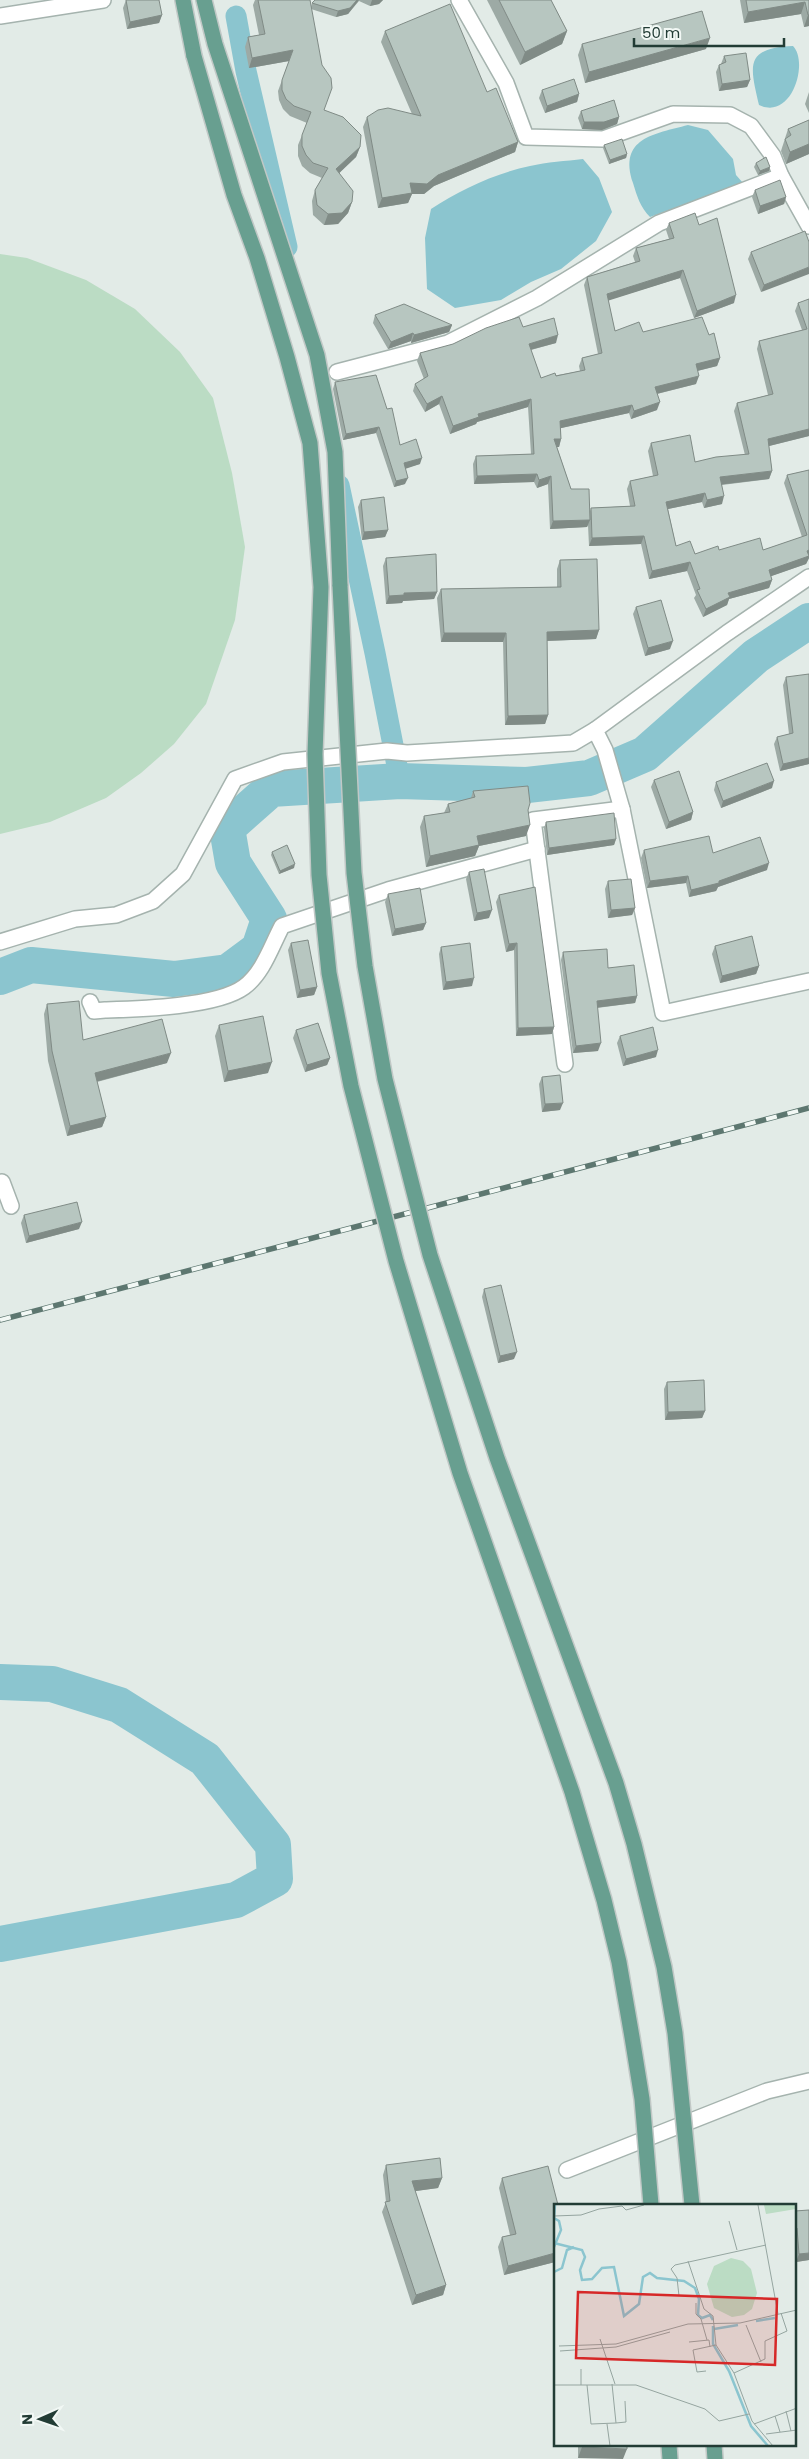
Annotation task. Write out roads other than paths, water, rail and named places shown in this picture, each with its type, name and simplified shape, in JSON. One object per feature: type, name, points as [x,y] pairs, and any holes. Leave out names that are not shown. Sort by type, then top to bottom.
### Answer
[{"type":"main road","points":[[183,0],[194,56],[234,195],[257,258],[310,443],[321,587],[315,754],[319,875],[329,973],[351,1086],[396,1261],[460,1473],[572,1792],[604,1900],[619,1962],[642,2099],[651,2204]]},
{"type":"main road","points":[[204,0],[215,44],[317,355],[335,452],[354,873],[365,966],[385,1079],[430,1255],[497,1458],[616,1783],[634,1844],[660,1949],[675,2033],[692,2204]]},
{"type":"main road","points":[[669,2446],[670,2459]]},
{"type":"main road","points":[[714,2446],[715,2459]]},
{"type":"street","points":[[0,16],[103,0]]},
{"type":"street","points":[[459,0],[506,83],[526,137],[603,139],[673,114],[730,115],[751,126],[773,156],[781,176],[809,226]]},
{"type":"street","points":[[337,372],[448,343],[536,298],[659,223],[781,176]]},
{"type":"street","points":[[0,942],[75,919],[116,915],[153,901],[183,874],[235,779],[282,762],[387,751],[407,753],[573,743],[595,730],[727,633],[809,577]]},
{"type":"street","points":[[595,730],[605,750],[622,809],[663,1012],[809,981]]},
{"type":"street","points":[[565,1064],[533,820],[622,809]]},
{"type":"street","points":[[90,1002],[94,1011],[192,1003],[223,996],[243,988],[262,967],[282,926],[388,890],[536,849]]},
{"type":"street","points":[[0,1183],[2,1182],[11,1206]]},
{"type":"street","points":[[568,2170],[767,2091],[809,2081]]},
{"type":"water","points":[[793,46],[799,64],[794,88],[788,98],[780,105],[771,108],[759,105],[753,70],[754,62],[758,55],[777,48]]},
{"type":"water","points":[[688,125],[708,130],[733,159],[736,175],[743,183],[650,217],[641,205],[633,183],[630,156],[642,140],[652,135]]},
{"type":"water","points":[[583,159],[599,178],[612,212],[596,241],[561,269],[531,282],[501,300],[455,308],[427,289],[425,238],[431,209],[466,189],[504,173],[536,165]]},
{"type":"waterway","points":[[236,16],[246,71],[287,247]]},
{"type":"waterway","points":[[339,485],[400,781]]},
{"type":"waterway","points":[[0,977],[31,965],[174,979],[228,972],[259,949],[269,919],[233,863],[227,828],[271,789],[400,781],[527,785],[589,778],[645,754],[756,656],[809,621]]},
{"type":"waterway","points":[[0,1682],[52,1684],[119,1705],[205,1759],[273,1845],[275,1879],[236,1900],[0,1944]]},
{"type":"railway","points":[[0,1320],[809,1108]]}]
